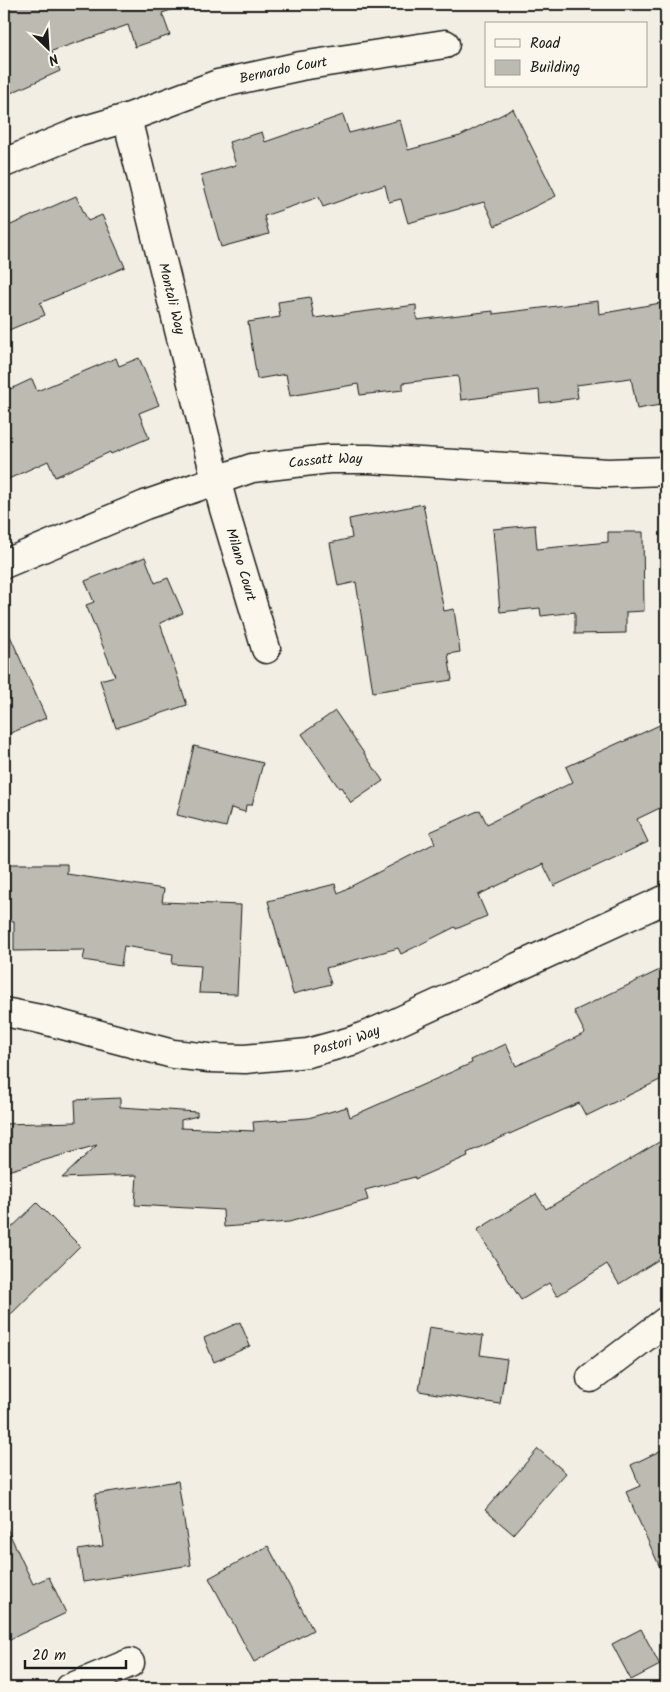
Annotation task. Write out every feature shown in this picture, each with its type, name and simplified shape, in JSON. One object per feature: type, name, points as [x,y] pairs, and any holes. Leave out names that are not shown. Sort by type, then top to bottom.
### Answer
[{"type":"street","name":"Bernardo Court","points":[[4,163],[78,132],[127,118],[218,84],[301,66],[445,44]]},
{"type":"street","name":"Montali Way","points":[[127,118],[217,480]]},
{"type":"street","name":"Cassatt Way","points":[[4,564],[145,505],[252,468],[329,458],[608,473],[666,471]]},
{"type":"street","name":"Milano Court","points":[[217,480],[266,649]]},
{"type":"street","name":"Pastori Way","points":[[4,1012],[40,1019],[173,1054],[245,1059],[308,1053],[355,1040],[393,1024],[666,899]]},
{"type":"street","points":[[591,1378],[666,1321]]},
{"type":"street","points":[[70,1688],[130,1662]]},
{"type":"building","points":[[4,4],[176,4],[177,8],[162,13],[170,35],[135,47],[128,25],[52,51],[60,71],[4,96]]},
{"type":"building","points":[[513,109],[556,196],[495,226],[484,202],[408,223],[401,199],[389,202],[385,185],[323,207],[319,197],[264,216],[269,234],[221,247],[201,175],[236,165],[229,142],[262,132],[265,142],[343,115],[349,133],[400,120],[408,150],[460,136]]},
{"type":"building","points":[[76,196],[88,221],[102,215],[125,267],[40,303],[45,315],[4,332],[4,228]]},
{"type":"building","points":[[310,297],[314,318],[416,305],[417,320],[493,311],[493,314],[598,301],[599,314],[666,302],[666,404],[637,409],[631,378],[576,385],[578,398],[540,403],[539,390],[461,400],[458,376],[403,383],[403,390],[360,395],[358,384],[290,396],[286,374],[257,379],[248,322],[280,317],[278,302]]},
{"type":"building","points":[[116,358],[119,366],[139,358],[159,405],[139,413],[149,438],[111,454],[110,452],[55,477],[48,461],[4,481],[4,392],[32,379],[37,391]]},
{"type":"building","points":[[423,504],[444,611],[454,609],[460,652],[448,654],[452,680],[373,692],[356,582],[338,586],[330,543],[352,538],[349,519]]},
{"type":"building","points":[[535,525],[537,549],[608,542],[608,532],[643,532],[644,611],[626,612],[626,633],[575,634],[575,612],[541,616],[540,608],[500,612],[493,529]]},
{"type":"building","points":[[145,557],[155,583],[168,578],[183,613],[160,623],[187,705],[116,728],[100,680],[115,676],[86,605],[94,602],[85,581]]},
{"type":"building","points":[[4,622],[46,718],[4,736]]},
{"type":"building","points":[[335,711],[383,781],[351,803],[302,734]]},
{"type":"building","points":[[666,722],[666,805],[637,819],[648,842],[554,886],[543,864],[478,895],[487,916],[456,929],[455,927],[401,954],[398,948],[326,968],[331,984],[293,994],[268,901],[335,884],[338,893],[435,843],[430,832],[480,810],[487,824],[573,782],[566,767]]},
{"type":"building","points":[[194,746],[263,763],[252,805],[246,805],[245,812],[231,808],[226,827],[177,815]]},
{"type":"building","points":[[4,864],[67,864],[67,874],[164,889],[162,902],[241,905],[237,994],[199,993],[201,966],[172,964],[173,954],[124,946],[121,966],[83,960],[85,950],[14,951],[14,921],[4,921]]},
{"type":"building","points":[[666,967],[666,1077],[586,1116],[579,1103],[467,1153],[468,1156],[415,1179],[415,1177],[365,1190],[368,1200],[289,1222],[224,1227],[223,1210],[135,1205],[137,1175],[62,1178],[97,1145],[4,1172],[4,1124],[76,1122],[75,1100],[120,1098],[120,1107],[197,1112],[197,1116],[181,1120],[181,1128],[254,1131],[253,1122],[308,1118],[347,1107],[350,1117],[472,1063],[471,1060],[506,1044],[516,1066],[585,1033],[574,1011]]},
{"type":"building","points":[[666,1138],[666,1255],[619,1284],[607,1264],[557,1296],[549,1283],[521,1300],[477,1230],[536,1194],[546,1209]]},
{"type":"building","points":[[37,1203],[80,1246],[4,1321],[4,1235]]},
{"type":"building","points":[[240,1322],[250,1346],[214,1362],[204,1338]]},
{"type":"building","points":[[429,1327],[483,1336],[480,1355],[507,1359],[500,1404],[419,1391]]},
{"type":"building","points":[[666,1448],[666,1581],[626,1492],[640,1486],[631,1465]]},
{"type":"building","points":[[538,1449],[566,1473],[513,1534],[485,1510]]},
{"type":"building","points":[[178,1481],[191,1565],[83,1582],[78,1550],[103,1546],[95,1494]]},
{"type":"building","points":[[4,1522],[33,1584],[49,1577],[66,1613],[4,1642]]},
{"type":"building","points":[[268,1546],[313,1630],[254,1662],[209,1578]]},
{"type":"building","points":[[641,1629],[660,1665],[631,1680],[612,1644]]}]
